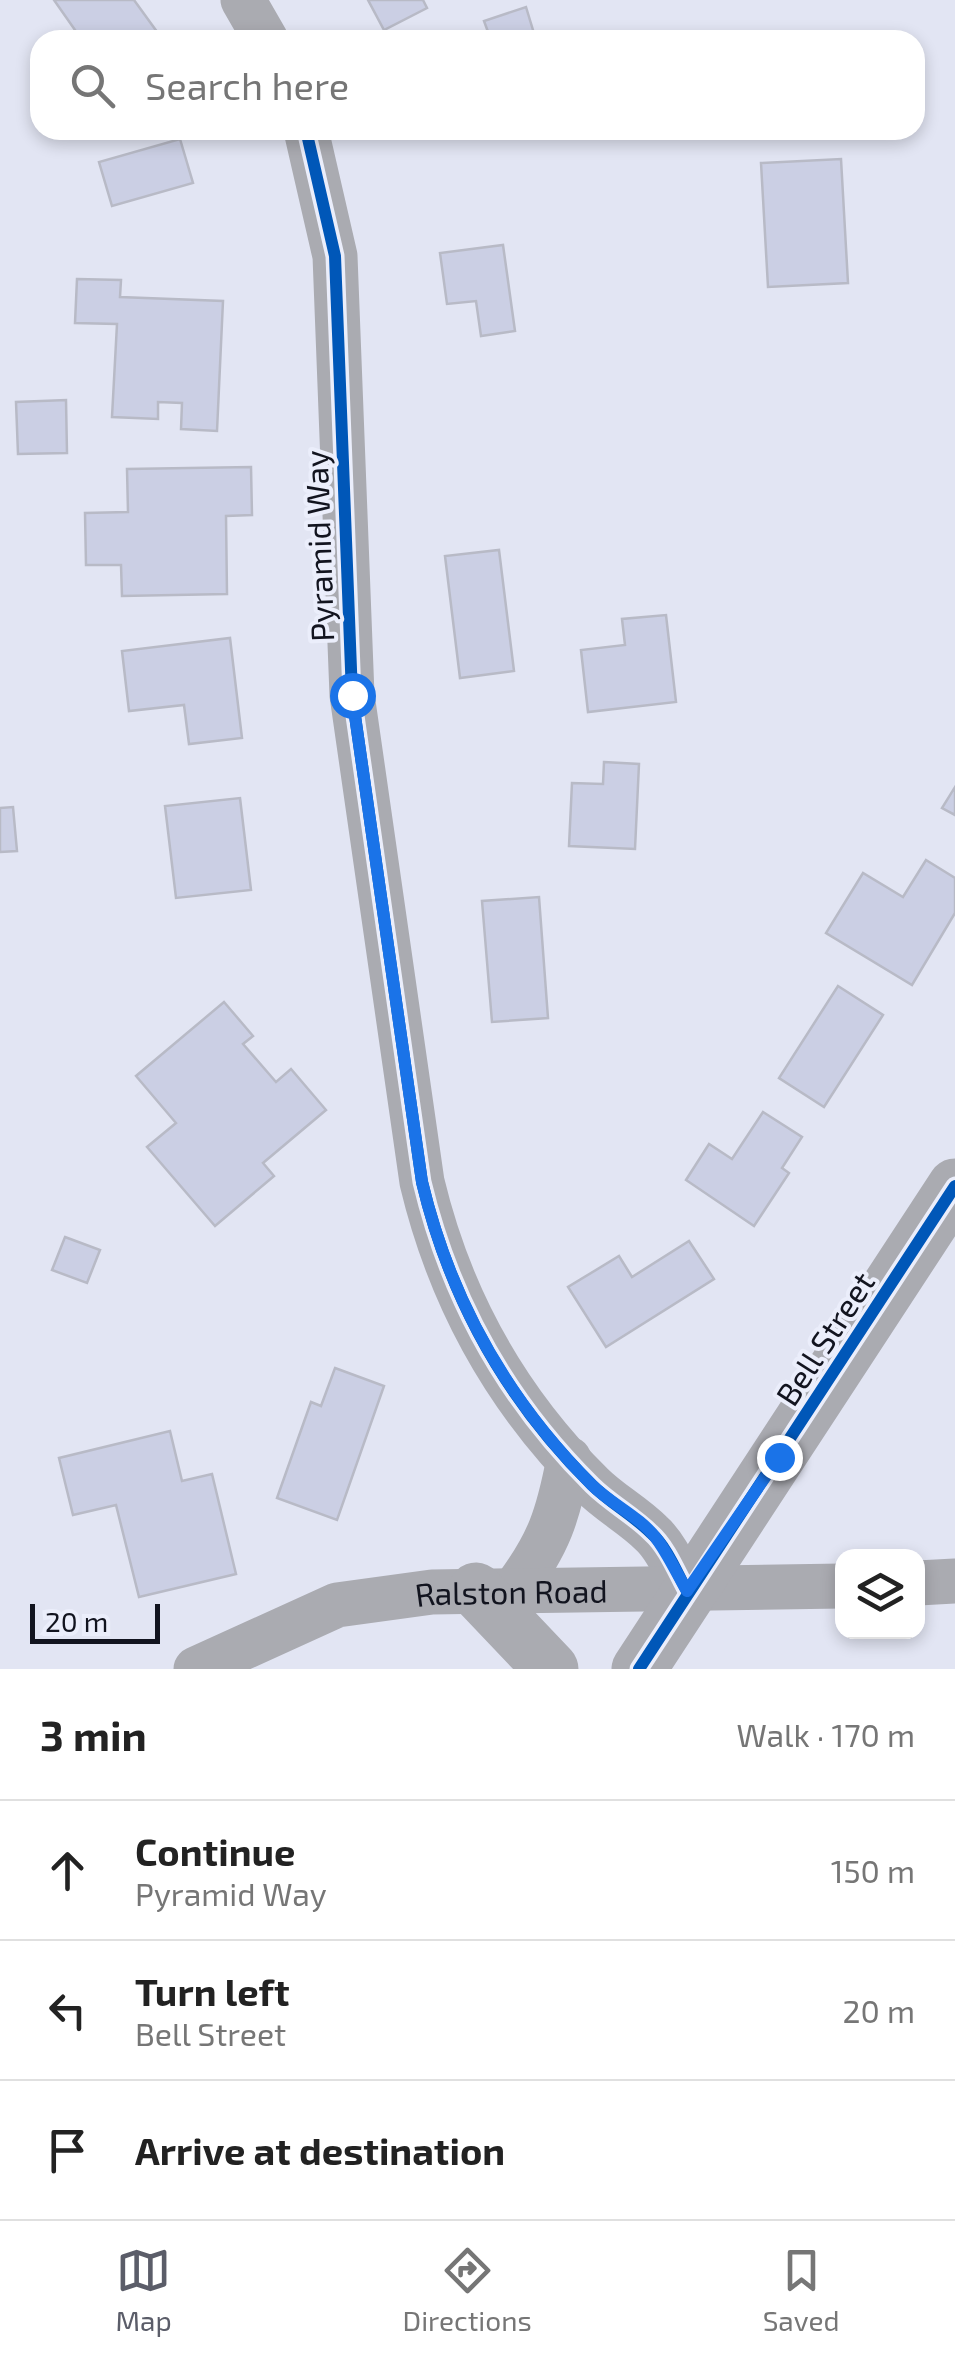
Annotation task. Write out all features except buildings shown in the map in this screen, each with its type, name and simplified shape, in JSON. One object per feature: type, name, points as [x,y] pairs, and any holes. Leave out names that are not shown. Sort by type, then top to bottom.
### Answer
[{"type":"street","points":[[243,0],[260,30]]},
{"type":"street","name":"Pyramid Way","points":[[308,140],[332,239],[341,323],[344,594],[352,695],[422,1182],[439,1252],[466,1313],[505,1378],[592,1486],[655,1536],[687,1591]]},
{"type":"street","name":"Bell Street","points":[[639,1669],[955,1186]]},
{"type":"street","points":[[551,1669],[495,1590],[544,1550],[558,1516],[570,1459]]},
{"type":"street","points":[[925,1583],[955,1582]]},
{"type":"street","name":"Ralston Road","points":[[196,1669],[337,1605],[495,1590],[687,1591],[835,1586]]},
{"type":"cycle path","points":[[308,140],[335,256],[352,695],[422,1182],[448,1267],[465,1307],[508,1383],[592,1485],[657,1539],[687,1591]]},
{"type":"cycle path","points":[[639,1669],[955,1186]]},
{"type":"route","points":[[352,695],[422,1182],[439,1252],[466,1313],[505,1378],[547,1434],[592,1486],[655,1536],[687,1591],[779,1457]]}]
